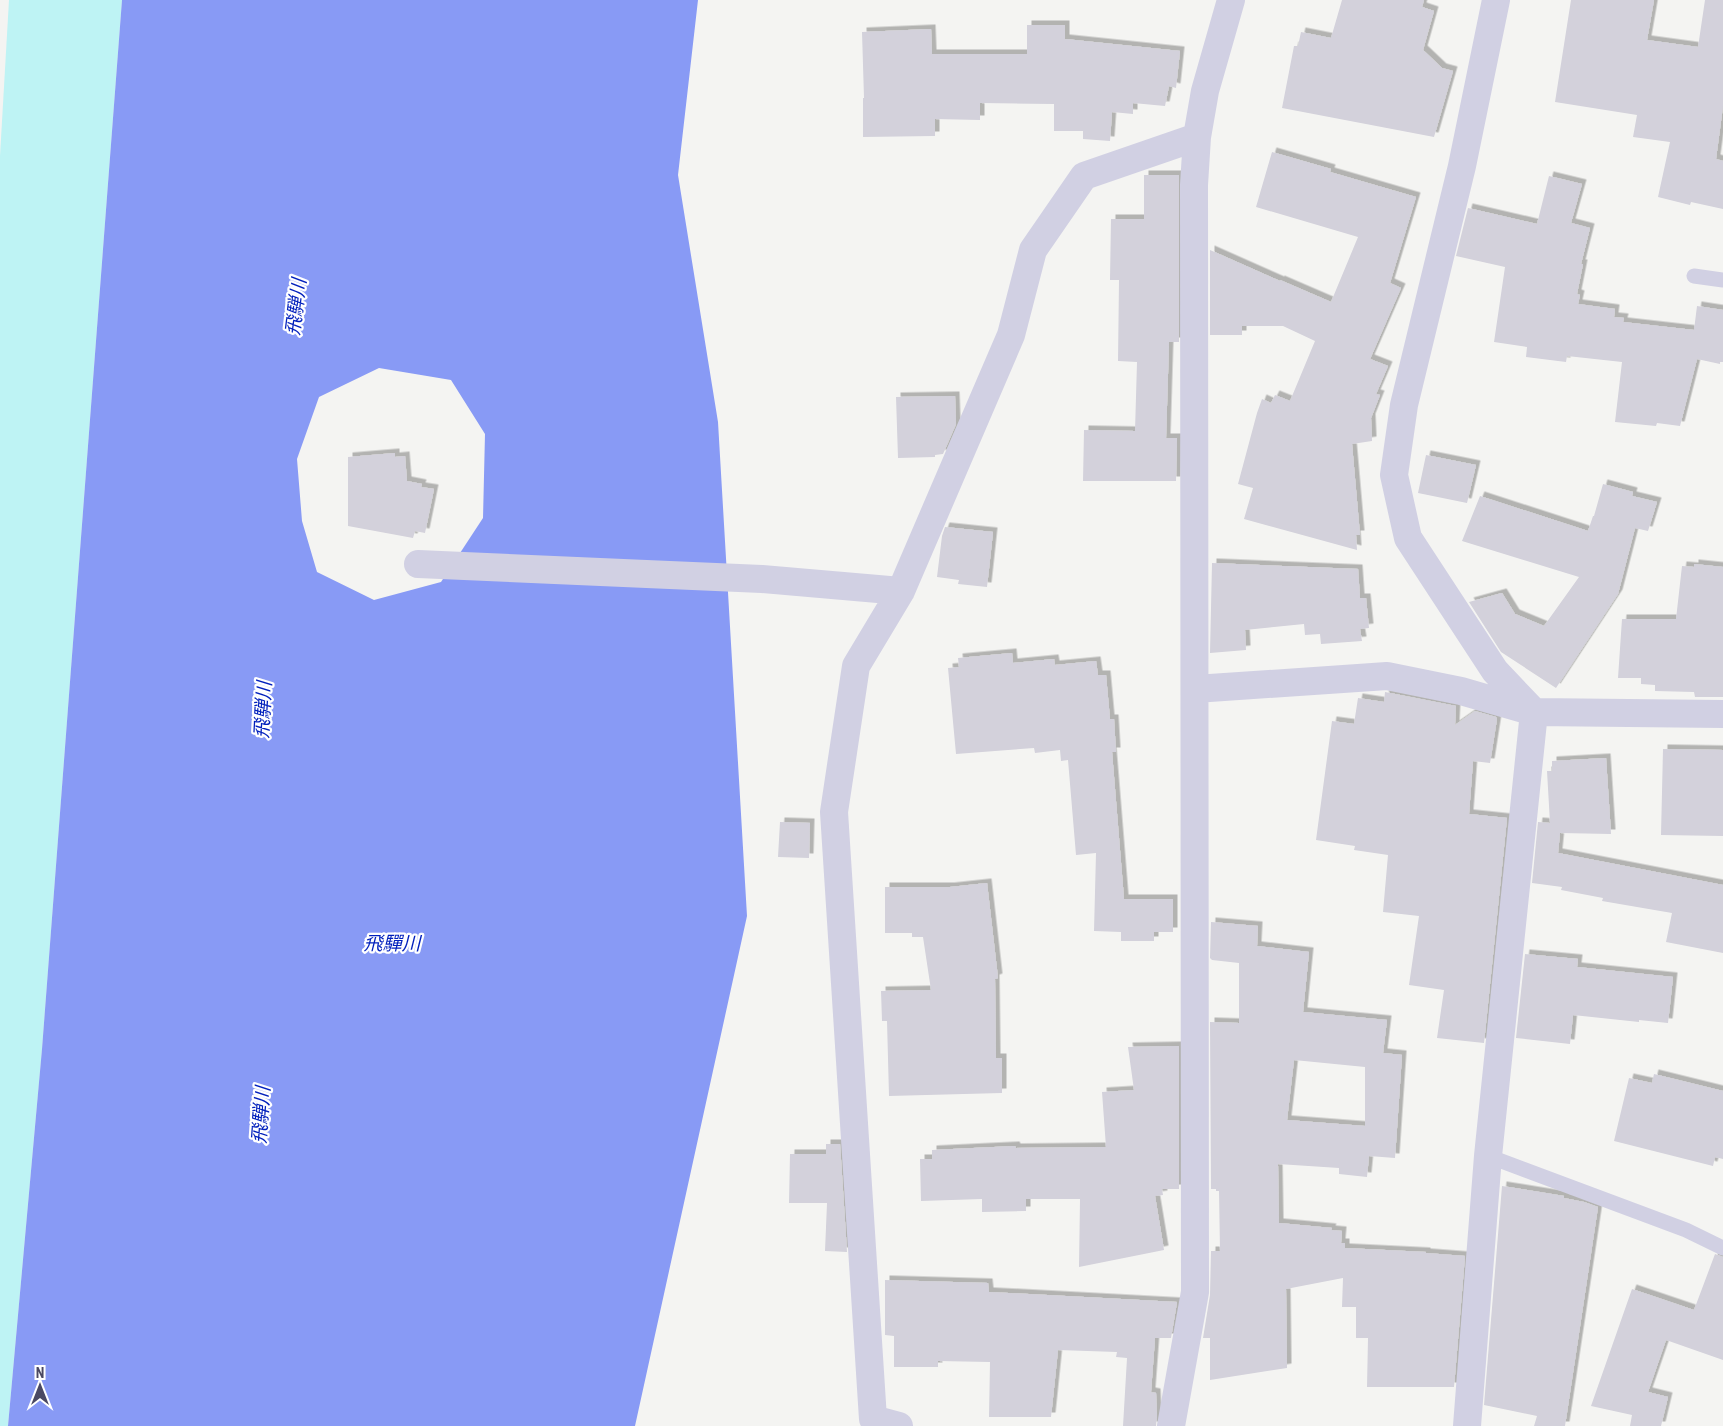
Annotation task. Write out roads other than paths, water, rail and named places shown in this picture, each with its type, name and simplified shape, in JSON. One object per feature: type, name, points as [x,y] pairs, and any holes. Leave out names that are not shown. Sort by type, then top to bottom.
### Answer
[{"type":"street","points":[[1171,1426],[1195,1292],[1194,185],[1197,137],[1205,91],[1231,0]]},
{"type":"street","points":[[1496,0],[1462,166],[1404,405],[1394,475],[1408,538],[1494,671],[1534,712]]},
{"type":"street","points":[[899,1426],[873,1419],[834,812],[856,666],[901,591],[1011,335],[1033,250],[1084,176],[1197,137]]},
{"type":"street","points":[[418,564],[762,578],[901,591]]},
{"type":"street","points":[[1195,689],[1387,676],[1461,691],[1534,712],[1723,714]]},
{"type":"street","points":[[1467,1426],[1488,1156],[1534,712]]},
{"type":"lane","points":[[1694,276],[1723,280]]},
{"type":"lane","points":[[1488,1156],[1686,1230],[1723,1248]]},
{"type":"water","name":"飛驒川","points":[[122,0],[698,0],[678,175],[718,422],[747,916],[635,1426],[8,1426],[42,1049]],"holes":[[[379,368],[451,380],[485,434],[483,518],[441,582],[374,600],[317,572],[302,521],[297,459],[319,397]]]},
{"type":"water label","name":"飛騨川","points":[[296,307]]},
{"type":"water label","name":"飛騨川","points":[[263,710]]},
{"type":"water label","name":"飛騨川","points":[[261,1115]]}]
